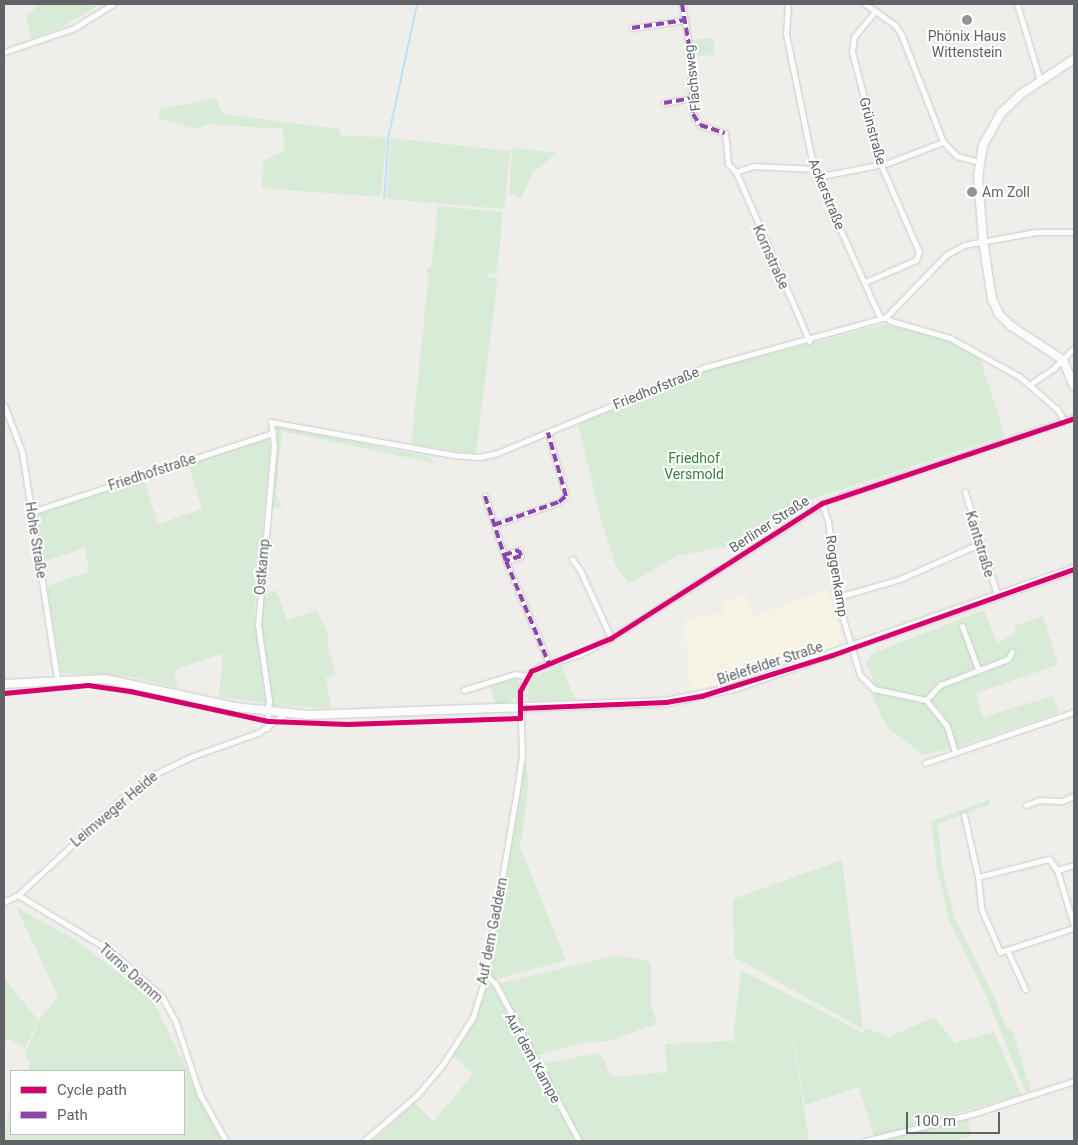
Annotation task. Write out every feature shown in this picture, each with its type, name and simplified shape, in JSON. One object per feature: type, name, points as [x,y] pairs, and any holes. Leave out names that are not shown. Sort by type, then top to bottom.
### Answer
[{"type":"main road","points":[[1074,59],[1040,80],[1001,113],[983,145],[979,162],[983,240],[992,299],[999,314],[1011,326],[1063,360],[1074,386]]},
{"type":"main road","name":"Bielefelder Straße","points":[[4,684],[57,679],[106,679],[268,712],[352,715],[666,702],[701,696],[852,648],[1074,569]]},
{"type":"street","points":[[4,52],[74,28],[113,4]]},
{"type":"street","name":"Flachsweg","points":[[682,4],[694,114],[700,125],[725,134],[728,164],[736,172]]},
{"type":"street","name":"Ackerstraße","points":[[788,4],[785,17],[786,34],[815,168],[822,176],[823,190],[883,318]]},
{"type":"street","points":[[865,4],[895,25],[901,34],[942,142],[957,156],[979,162]]},
{"type":"street","points":[[1017,4],[1040,80]]},
{"type":"street","name":"Grünstraße","points":[[865,282],[916,260],[919,252],[881,165],[852,51],[854,37],[875,11]]},
{"type":"street","points":[[632,28],[685,20]]},
{"type":"street","points":[[664,103],[692,98]]},
{"type":"street","points":[[822,176],[881,165],[942,142]]},
{"type":"street","points":[[736,172],[753,166],[815,168]]},
{"type":"street","name":"Kornstraße","points":[[736,172],[809,341]]},
{"type":"street","points":[[1063,419],[1057,409],[1029,385],[950,338],[883,318],[946,255],[983,240],[1036,232],[1074,232]]},
{"type":"street","name":"Friedhofstraße","points":[[271,422],[465,456],[496,453],[706,367],[764,349],[809,341],[824,332],[883,318]]},
{"type":"street","points":[[1029,385],[1063,360],[1074,348]]},
{"type":"street","name":"Hohe Straße","points":[[4,405],[22,452],[57,679]]},
{"type":"street","name":"Berliner Straße","points":[[464,690],[515,674],[526,676],[538,667],[611,638],[822,503],[1063,419],[1074,418]]},
{"type":"street","name":"Ostkamp","points":[[268,712],[258,625],[273,433],[271,422]]},
{"type":"street","name":"Friedhofstraße","points":[[31,512],[273,433]]},
{"type":"street","points":[[494,525],[559,502],[566,496],[548,433]]},
{"type":"street","name":"Kantstraße","points":[[965,492],[979,544],[997,595]]},
{"type":"street","points":[[485,496],[505,558],[549,664]]},
{"type":"street","name":"Roggenkamp","points":[[822,503],[828,521],[838,597],[860,676],[874,689],[926,700]]},
{"type":"street","points":[[838,597],[900,579],[979,544]]},
{"type":"street","points":[[572,559],[611,638]]},
{"type":"street","points":[[962,626],[978,670]]},
{"type":"street","points":[[955,752],[946,726],[926,700],[940,685],[1008,659],[1012,652]]},
{"type":"street","points":[[520,708],[520,690],[526,676]]},
{"type":"street","name":"Auf dem Gaddern","points":[[364,1141],[418,1094],[443,1064],[473,1017],[486,976],[522,756],[520,708]]},
{"type":"street","points":[[267,728],[268,712]]},
{"type":"street","points":[[925,763],[1074,712]]},
{"type":"street","name":"Leimweger Heide","points":[[4,902],[18,894],[108,812],[155,774],[267,728],[287,713]]},
{"type":"street","points":[[1026,805],[1040,800],[1062,802],[1074,796]]},
{"type":"street","points":[[964,815],[978,877],[981,908],[989,931],[1000,952],[1008,952],[1074,927],[1057,870],[1049,859],[978,877]]},
{"type":"street","points":[[1057,870],[1074,865]]},
{"type":"street","name":"Türns Damm","points":[[18,894],[111,951],[162,997],[175,1020],[200,1095],[226,1141]]},
{"type":"street","points":[[1008,952],[1025,989]]},
{"type":"street","name":"Auf dem Kampe","points":[[486,976],[495,983],[579,1141]]},
{"type":"street","points":[[865,1141],[972,1114],[1074,1081]]},
{"type":"shaded area","points":[[828,589],[842,638],[837,645],[739,680],[690,692],[685,619],[724,612],[722,602],[747,594],[753,616]]},
{"type":"green space","points":[[40,4],[101,4],[60,28],[31,39],[26,16]]},
{"type":"green space","points":[[713,38],[715,55],[692,56],[691,40]]},
{"type":"green space","points":[[216,98],[223,114],[339,129],[341,136],[388,137],[380,197],[262,188],[263,161],[284,151],[283,129],[207,124],[197,129],[160,119],[158,110]]},
{"type":"green space","points":[[391,138],[510,151],[504,209],[386,199]]},
{"type":"green space","points":[[512,148],[557,153],[533,172],[521,198],[509,194]]},
{"type":"green space","points":[[438,206],[503,212],[497,273],[488,273],[489,278],[498,278],[476,454],[411,444],[429,273],[426,273],[427,268],[431,268]]},
{"type":"green space","name":"Friedhof Versmold","points":[[886,324],[941,338],[979,356],[1005,436],[791,506],[727,546],[677,556],[629,584],[615,563],[602,523],[578,424],[709,369]]},
{"type":"green space","points":[[277,426],[430,457],[434,463],[282,431],[276,494],[282,508],[270,507]]},
{"type":"green space","points":[[266,438],[271,443],[254,614],[266,703],[219,697],[223,653],[174,670],[178,688],[131,677],[61,673],[47,586],[89,572],[85,548],[43,562],[36,516],[41,512],[143,478],[158,524],[202,509],[188,464]]},
{"type":"green space","points":[[276,590],[287,620],[317,610],[329,636],[327,644],[336,675],[326,678],[331,708],[272,705],[260,622],[262,595]]},
{"type":"green space","points":[[984,610],[997,643],[1014,634],[1016,625],[1043,616],[1058,665],[976,693],[983,717],[1053,696],[1059,713],[960,746],[923,755],[887,727],[873,699],[873,678],[866,663],[871,654]]},
{"type":"green space","points":[[561,666],[576,700],[530,701],[525,696],[531,677]]},
{"type":"green space","points":[[515,678],[519,681],[515,697],[508,703],[496,705],[489,685]]},
{"type":"green space","points":[[525,759],[529,784],[520,847],[566,960],[494,980],[489,967]]},
{"type":"green space","points":[[989,800],[989,805],[938,824],[942,868],[955,918],[993,994],[1007,1030],[1012,1029],[1031,1091],[1026,1093],[986,996],[949,920],[937,868],[931,821]]},
{"type":"green space","points":[[842,860],[863,1029],[734,957],[733,899]]},
{"type":"green space","points":[[16,907],[77,941],[152,999],[222,1141],[4,1141],[10,1107],[10,1135],[185,1135],[185,1070],[28,1070],[30,1063],[25,1054],[39,1020],[58,996]]},
{"type":"green space","points":[[617,955],[651,962],[651,1007],[657,1024],[608,1041],[582,1043],[536,1056],[499,987],[501,983]]},
{"type":"green space","points":[[741,970],[864,1033],[865,1028],[889,1037],[934,1017],[955,1043],[994,1032],[1021,1095],[874,1137],[859,1087],[805,1105],[787,1005],[809,1141],[582,1141],[539,1064],[599,1053],[613,1077],[667,1072],[665,1044],[733,1041]]},
{"type":"green space","points":[[4,979],[38,1020],[25,1048],[9,1039],[4,1044]]},
{"type":"green space","points":[[488,984],[493,986],[576,1141],[373,1141],[415,1102],[433,1122],[473,1074],[452,1055],[475,1018],[485,986]]},
{"type":"green space","points":[[968,1117],[971,1136],[954,1141],[876,1141]]},
{"type":"waterway","points":[[384,198],[389,134],[417,4]]},
{"type":"marked path","points":[[682,4],[689,45],[693,114],[700,125],[725,133]]},
{"type":"marked path","points":[[632,28],[685,20]]},
{"type":"marked path","points":[[664,103],[692,98]]},
{"type":"marked path","points":[[494,525],[559,502],[566,496],[548,433]]},
{"type":"marked path","points":[[485,496],[506,561],[549,664]]},
{"type":"marked path","points":[[504,555],[519,550],[521,556],[506,561]]},
{"type":"cycle path","points":[[4,693],[88,685],[130,691],[268,721],[347,724],[520,718],[520,691],[531,671],[611,638],[822,503],[1074,418]]},
{"type":"cycle path","points":[[520,708],[666,702],[701,696],[832,655],[1074,569]]},
{"type":"place","name":"Phönix Haus Wittenstein","points":[[967,20]]},
{"type":"place","name":"Am Zoll","points":[[972,192]]}]
